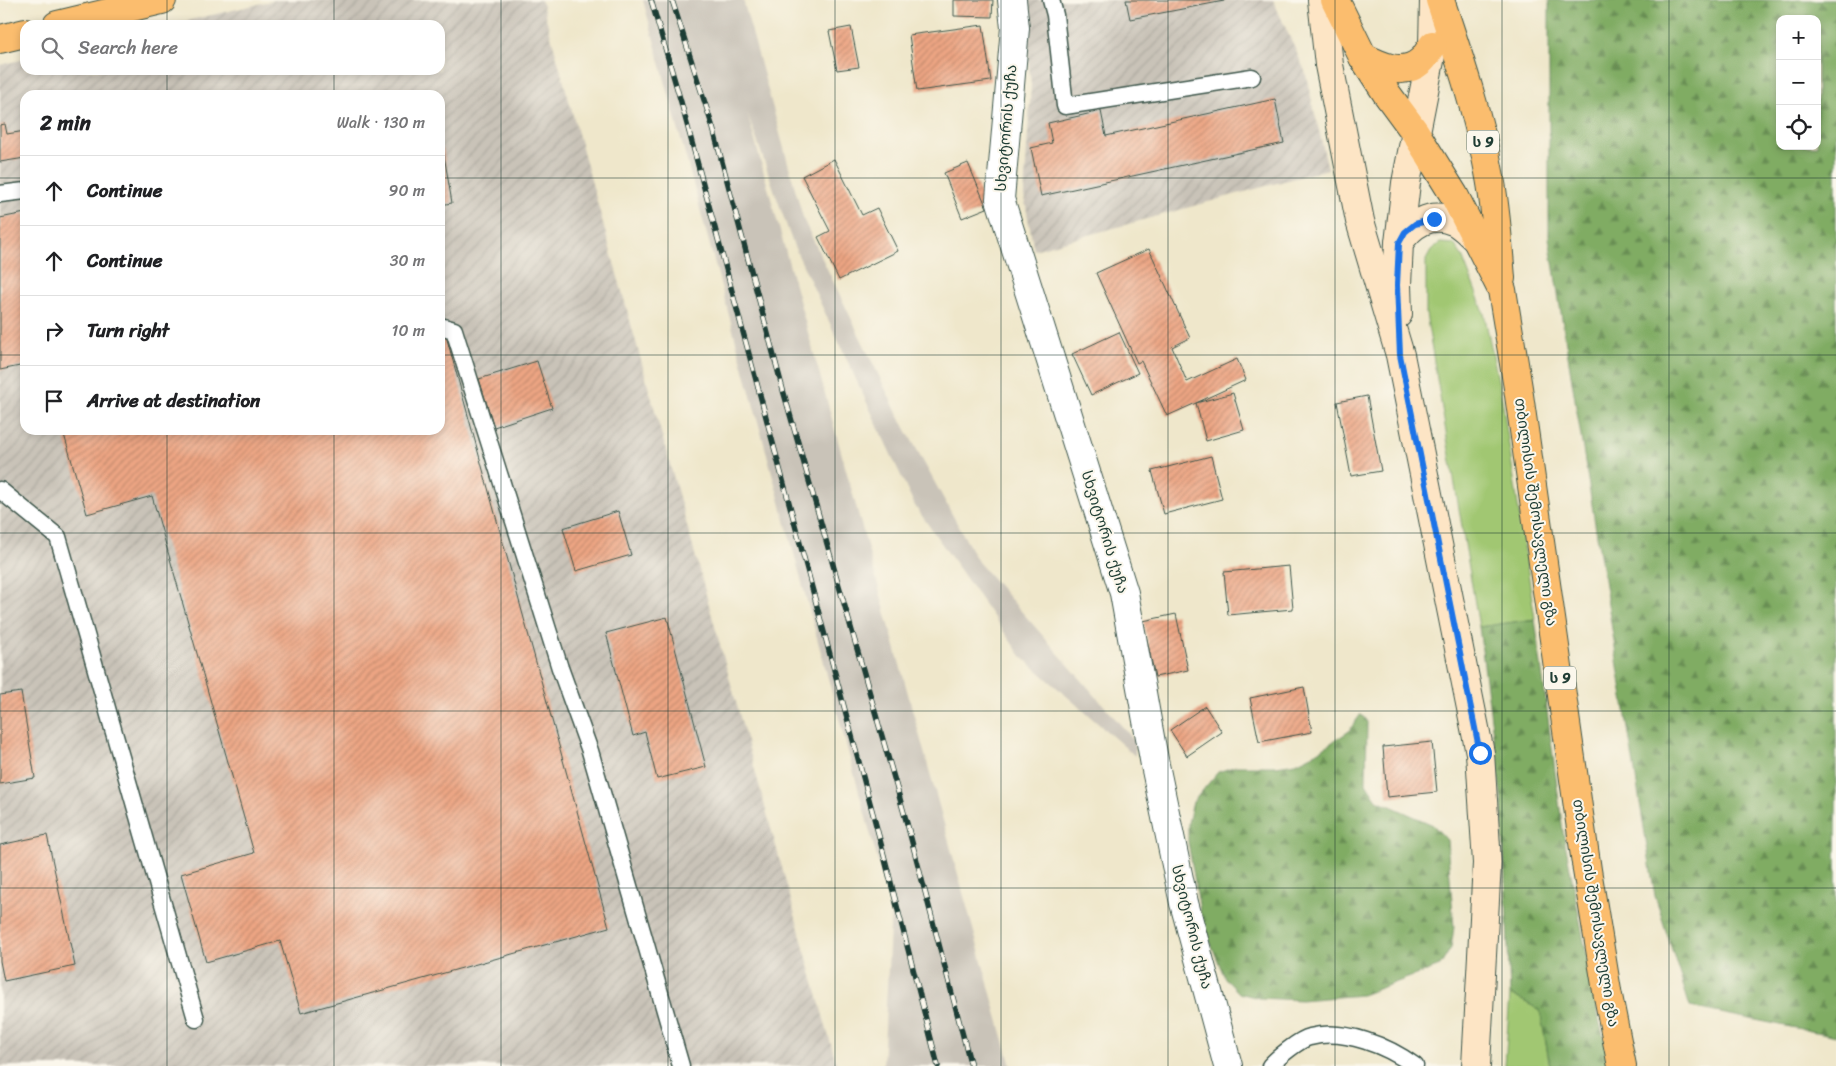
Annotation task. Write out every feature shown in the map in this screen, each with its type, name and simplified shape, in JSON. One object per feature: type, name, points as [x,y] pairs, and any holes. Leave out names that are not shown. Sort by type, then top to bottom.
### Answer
[{"type":"main road","points":[[78,20],[162,0]]},
{"type":"main road","points":[[1322,0],[1329,65],[1360,221],[1400,355],[1480,753],[1487,863],[1476,1066]]},
{"type":"main road","name":"თბილისის შემოსავლელი გზა","points":[[1335,0],[1363,57],[1454,195],[1502,290],[1518,388],[1587,870],[1622,1066]]},
{"type":"main road","points":[[1400,355],[1397,285],[1399,243],[1414,132],[1433,45],[1434,0]]},
{"type":"main road","name":"ს 9","points":[[1440,0],[1466,77],[1490,173],[1496,214],[1502,290]]},
{"type":"main road","points":[[0,39],[20,34]]},
{"type":"main road","points":[[1363,57],[1383,67],[1395,69],[1410,68],[1422,61],[1433,45]]},
{"type":"main road","points":[[1399,243],[1405,232],[1415,224],[1434,219],[1452,220],[1475,238]]},
{"type":"street","name":"სხვიტორის ქუჩა","points":[[1012,0],[1015,28],[1000,199],[1124,593],[1155,765],[1184,903],[1228,1066]]},
{"type":"lane","points":[[1051,0],[1055,15],[1065,106],[1252,77]]},
{"type":"lane","points":[[0,194],[20,192]]},
{"type":"lane","points":[[445,327],[454,330],[560,668],[590,751],[680,1066]]},
{"type":"lane","points":[[0,490],[58,537],[196,1019]]},
{"type":"lane","points":[[1270,1066],[1277,1058],[1309,1037],[1324,1036],[1352,1037],[1367,1040],[1416,1066]]},
{"type":"shaded area","points":[[275,0],[541,0],[837,1066],[0,1066],[0,65],[20,60],[20,75],[445,75],[445,20],[191,20]]},
{"type":"shaded area","points":[[643,0],[743,0],[804,221],[897,413],[978,562],[1135,741],[1135,756],[1021,656],[915,506],[793,244],[747,112],[1011,1066],[883,1066],[891,909]]},
{"type":"shaded area","points":[[1022,0],[1273,0],[1305,71],[1328,169],[1034,250],[1024,196],[1031,85]]},
{"type":"green space","points":[[1549,0],[1836,0],[1836,1036],[1690,1007],[1655,896],[1549,238]]},
{"type":"green space","points":[[1440,243],[1454,244],[1462,256],[1484,313],[1502,399],[1535,619],[1479,627],[1426,314],[1426,260],[1432,249]]},
{"type":"green space","points":[[1535,619],[1563,832],[1599,1020],[1612,1066],[1550,1066],[1540,1010],[1510,994],[1502,803],[1479,627]]},
{"type":"green space","points":[[1361,714],[1367,722],[1366,783],[1377,800],[1433,825],[1447,840],[1454,927],[1451,948],[1440,966],[1362,995],[1301,1000],[1259,998],[1239,993],[1225,978],[1202,922],[1188,842],[1188,823],[1193,802],[1218,772],[1236,766],[1276,766],[1296,763],[1348,732]]},
{"type":"green space","points":[[1510,994],[1540,1010],[1550,1066],[1505,1066]]},
{"type":"building","points":[[954,0],[993,0],[992,17],[954,16]]},
{"type":"building","points":[[1126,0],[1224,0],[1224,1],[1130,19]]},
{"type":"building","points":[[983,25],[991,81],[917,91],[909,35]]},
{"type":"building","points":[[851,27],[859,67],[837,70],[829,31]]},
{"type":"building","points":[[1275,99],[1284,143],[1041,196],[1031,148],[1052,143],[1048,123],[1101,111],[1106,136]]},
{"type":"building","points":[[5,124],[7,134],[20,132],[20,159],[0,162],[0,125]]},
{"type":"building","points":[[834,159],[862,215],[877,208],[898,251],[839,280],[818,237],[830,231],[802,176]]},
{"type":"building","points":[[445,161],[452,203],[445,204]]},
{"type":"building","points":[[968,163],[987,208],[962,218],[944,173]]},
{"type":"building","points":[[20,214],[20,366],[0,370],[0,218]]},
{"type":"building","points":[[1149,249],[1190,338],[1172,347],[1187,382],[1237,359],[1246,380],[1167,416],[1141,361],[1137,363],[1096,273]]},
{"type":"building","points":[[445,332],[609,927],[301,1013],[280,941],[206,962],[181,874],[254,853],[152,496],[87,514],[64,435],[445,435]]},
{"type":"building","points":[[1119,332],[1138,373],[1091,395],[1072,354]]},
{"type":"building","points":[[537,361],[552,408],[494,427],[479,379]]},
{"type":"building","points":[[1233,393],[1244,430],[1206,441],[1196,403]]},
{"type":"building","points":[[1367,396],[1381,471],[1351,476],[1337,402]]},
{"type":"building","points":[[1211,456],[1222,499],[1164,514],[1152,471]]},
{"type":"building","points":[[618,511],[631,555],[576,571],[563,528]]},
{"type":"building","points":[[1289,566],[1293,609],[1228,615],[1224,572]]},
{"type":"building","points":[[1176,614],[1188,670],[1155,677],[1143,621]]},
{"type":"building","points":[[667,617],[706,767],[657,779],[645,732],[633,736],[606,633]]},
{"type":"building","points":[[1304,687],[1312,732],[1259,742],[1250,698]]},
{"type":"building","points":[[21,692],[35,778],[0,784],[0,695]]},
{"type":"building","points":[[1205,706],[1222,732],[1187,756],[1170,730]]},
{"type":"building","points":[[1432,742],[1437,792],[1387,797],[1383,747]]},
{"type":"building","points":[[47,835],[75,966],[4,981],[0,961],[0,845]]},
{"type":"railway","points":[[651,0],[681,102],[880,840],[938,1066]]},
{"type":"railway","points":[[672,0],[713,128],[783,390],[908,827],[971,1066]]},
{"type":"route","points":[[1434,219],[1424,220],[1415,224],[1405,232],[1399,243],[1397,285],[1400,355],[1480,753]]}]
